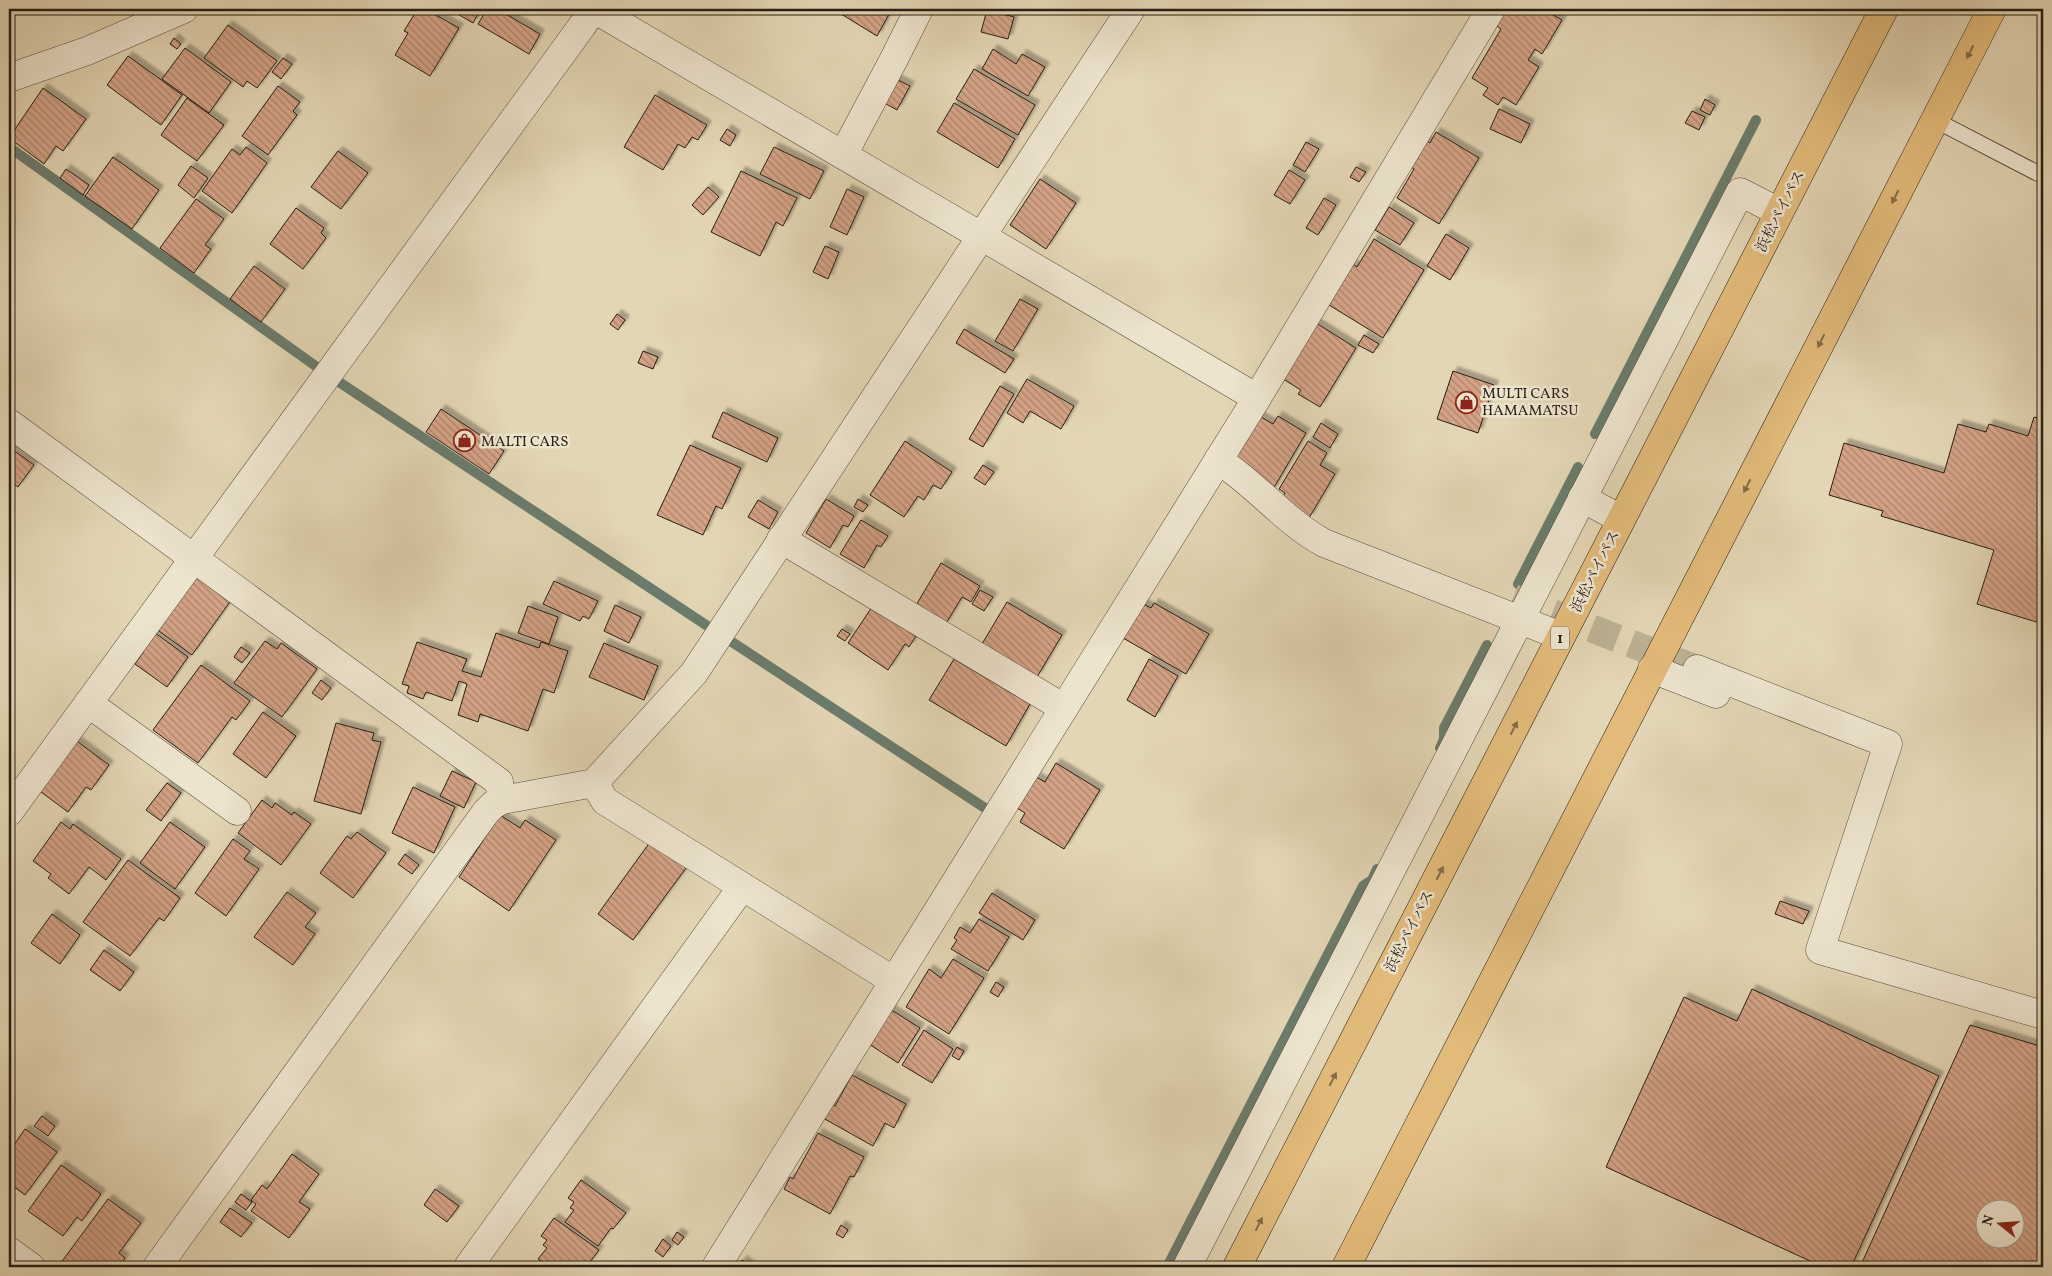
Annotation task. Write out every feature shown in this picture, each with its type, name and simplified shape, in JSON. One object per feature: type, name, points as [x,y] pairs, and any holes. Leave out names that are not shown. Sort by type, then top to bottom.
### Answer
[{"type":"highway","name":"浜松バイパス","points":[[1237,1267],[1884,9]]},
{"type":"highway","points":[[1346,1267],[1992,9]]},
{"type":"street","points":[[9,78],[87,51],[184,9]]},
{"type":"street","points":[[9,812],[593,9],[1257,398]]},
{"type":"street","points":[[843,155],[919,9]]},
{"type":"street","points":[[156,1267],[486,812],[502,800],[594,783],[694,673],[1131,9]]},
{"type":"street","points":[[716,1267],[1257,398],[1491,9]]},
{"type":"street","points":[[1187,1267],[1517,609],[1582,498],[1740,192],[1779,212]]},
{"type":"street","points":[[9,423],[499,782],[502,800]]},
{"type":"street","points":[[1218,460],[1234,470],[1298,527],[1324,543],[1341,550],[1347,534],[1517,609],[1562,636]]},
{"type":"street","points":[[1582,498],[1621,519]]},
{"type":"street","points":[[781,539],[1064,708]]},
{"type":"street","points":[[1652,670],[1883,759]]},
{"type":"street","points":[[1696,670],[1888,744],[1820,950],[2043,1015]]},
{"type":"street","points":[[88,703],[237,812]]},
{"type":"street","points":[[594,783],[606,802],[894,981]]},
{"type":"street","points":[[468,1267],[742,887]]},
{"type":"street","points":[[9,1251],[32,1267]]},
{"type":"lane","points":[[1935,120],[2043,176]]},
{"type":"building","points":[[425,9],[459,28],[430,76],[395,55],[408,33],[404,31],[417,10],[423,14]]},
{"type":"building","points":[[449,9],[481,9],[473,23]]},
{"type":"building","points":[[487,9],[497,9],[540,34],[529,54],[478,24]]},
{"type":"building","points":[[833,9],[892,9],[877,36]]},
{"type":"building","points":[[1503,9],[1543,9],[1562,20],[1542,54],[1535,49],[1528,60],[1539,67],[1516,105],[1503,97],[1498,105],[1483,95],[1488,88],[1472,78],[1501,29],[1494,24]]},
{"type":"building","points":[[987,10],[1014,17],[1008,39],[981,32]]},
{"type":"building","points":[[228,25],[277,61],[257,88],[247,81],[243,87],[204,58]]},
{"type":"building","points":[[174,38],[181,44],[177,49],[170,44]]},
{"type":"building","points":[[185,48],[231,82],[209,113],[162,79]]},
{"type":"building","points":[[993,49],[1016,64],[1022,54],[1045,67],[1028,96],[982,69]]},
{"type":"building","points":[[128,56],[182,95],[161,125],[107,85]]},
{"type":"building","points":[[283,58],[292,64],[281,79],[272,72]]},
{"type":"building","points":[[974,69],[1035,105],[1018,135],[956,99]]},
{"type":"building","points":[[894,78],[910,86],[897,110],[881,101]]},
{"type":"building","points":[[278,86],[300,102],[293,111],[297,115],[268,155],[242,136]]},
{"type":"building","points":[[43,88],[86,119],[63,151],[56,146],[44,164],[9,138]]},
{"type":"building","points":[[655,95],[707,125],[698,140],[692,137],[685,148],[678,144],[663,170],[624,147]]},
{"type":"building","points":[[187,98],[224,125],[197,161],[161,135]]},
{"type":"building","points":[[1705,99],[1715,105],[1710,115],[1700,110]]},
{"type":"building","points":[[954,103],[1015,139],[998,168],[937,132]]},
{"type":"building","points":[[1499,109],[1530,124],[1521,143],[1490,129]]},
{"type":"building","points":[[1692,111],[1705,117],[1699,130],[1685,123]]},
{"type":"building","points":[[727,129],[736,135],[730,146],[720,140]]},
{"type":"building","points":[[1436,132],[1479,158],[1439,224],[1397,198],[1414,169],[1408,165],[1424,139],[1430,143]]},
{"type":"building","points":[[1306,142],[1319,149],[1305,172],[1293,165]]},
{"type":"building","points":[[246,147],[267,163],[232,213],[202,191],[232,149],[240,155]]},
{"type":"building","points":[[774,147],[824,171],[810,199],[760,174]]},
{"type":"building","points":[[338,151],[368,173],[341,209],[311,187]]},
{"type":"building","points":[[113,157],[159,190],[132,229],[85,196]]},
{"type":"building","points":[[191,166],[208,178],[194,198],[178,185]]},
{"type":"building","points":[[1356,167],[1366,172],[1359,182],[1350,177]]},
{"type":"building","points":[[66,169],[89,185],[83,195],[60,178]]},
{"type":"building","points":[[1289,170],[1305,180],[1290,204],[1274,195]]},
{"type":"building","points":[[741,171],[797,198],[783,226],[776,222],[760,256],[711,232]]},
{"type":"building","points":[[1040,179],[1076,203],[1046,249],[1010,225]]},
{"type":"building","points":[[708,187],[719,197],[703,215],[692,205]]},
{"type":"building","points":[[847,189],[864,197],[847,235],[830,227]]},
{"type":"building","points":[[1324,198],[1336,205],[1318,235],[1306,228]]},
{"type":"building","points":[[196,199],[224,219],[205,245],[211,249],[194,273],[160,248]]},
{"type":"building","points":[[1389,207],[1414,223],[1400,245],[1375,230]]},
{"type":"building","points":[[296,208],[324,228],[321,233],[326,238],[303,269],[270,244]]},
{"type":"building","points":[[1446,234],[1469,248],[1450,280],[1427,266]]},
{"type":"building","points":[[1374,239],[1424,270],[1383,338],[1329,305],[1353,264],[1357,267]]},
{"type":"building","points":[[825,246],[839,252],[828,279],[813,272]]},
{"type":"building","points":[[254,266],[285,289],[261,322],[230,299]]},
{"type":"building","points":[[1020,299],[1038,309],[1013,351],[995,341]]},
{"type":"building","points":[[617,314],[625,320],[618,330],[610,324]]},
{"type":"building","points":[[1316,323],[1356,348],[1320,407],[1298,394],[1301,390],[1283,379]]},
{"type":"building","points":[[964,329],[1014,359],[1005,373],[956,343]]},
{"type":"building","points":[[1364,335],[1379,344],[1373,353],[1358,345]]},
{"type":"building","points":[[643,351],[658,357],[653,369],[638,363]]},
{"type":"building","name":"MULTI CARS HAMAMATSU","points":[[1453,371],[1494,385],[1478,433],[1437,419]]},
{"type":"building","points":[[1027,379],[1074,406],[1061,429],[1030,411],[1023,423],[1007,413]]},
{"type":"building","points":[[1000,386],[1014,394],[983,447],[969,439]]},
{"type":"building","name":"MALTI CARS","points":[[441,409],[504,451],[489,474],[426,432]]},
{"type":"building","points":[[723,412],[778,438],[767,462],[712,437]]},
{"type":"building","points":[[1254,413],[1273,424],[1278,416],[1306,433],[1272,491],[1233,460]]},
{"type":"building","points":[[2034,417],[2043,420],[2043,624],[1977,604],[1994,550],[1881,516],[1883,511],[1829,495],[1844,443],[1944,473],[1958,424],[1986,432],[1989,424],[2028,436]]},
{"type":"building","points":[[1321,423],[1338,434],[1330,448],[1313,437]]},
{"type":"building","points":[[905,441],[952,472],[941,489],[933,485],[924,500],[918,496],[904,517],[870,495]]},
{"type":"building","points":[[1308,441],[1327,453],[1320,465],[1335,474],[1309,518],[1280,501],[1285,493],[1279,489]]},
{"type":"building","points":[[690,445],[741,468],[722,509],[716,506],[703,535],[657,515]]},
{"type":"building","points":[[9,447],[34,465],[18,487],[9,480]]},
{"type":"building","points":[[983,465],[994,472],[985,485],[974,478]]},
{"type":"building","points":[[826,499],[854,516],[848,527],[843,525],[830,548],[806,533]]},
{"type":"building","points":[[858,499],[868,505],[863,512],[854,507]]},
{"type":"building","points":[[758,500],[778,512],[769,529],[748,517]]},
{"type":"building","points":[[861,520],[888,536],[881,547],[877,545],[864,568],[840,554]]},
{"type":"building","points":[[941,563],[980,586],[971,602],[962,597],[945,625],[915,607]]},
{"type":"building","points":[[195,572],[232,599],[192,655],[155,628]]},
{"type":"building","points":[[554,581],[598,601],[589,619],[583,616],[580,621],[543,604]]},
{"type":"building","points":[[980,590],[993,597],[984,611],[972,604]]},
{"type":"building","points":[[1007,602],[1062,635],[1037,677],[982,644]]},
{"type":"building","points":[[1142,603],[1151,608],[1154,603],[1209,634],[1186,674],[1123,638]]},
{"type":"building","points":[[615,605],[641,617],[629,643],[604,631]]},
{"type":"building","points":[[528,606],[558,617],[549,644],[518,633]]},
{"type":"building","points":[[872,607],[916,636],[909,647],[905,644],[888,670],[848,643]]},
{"type":"building","points":[[842,629],[850,634],[845,641],[837,636]]},
{"type":"building","points":[[151,630],[188,657],[167,687],[135,664],[144,651],[139,646]]},
{"type":"building","points":[[496,633],[539,648],[541,642],[568,651],[554,693],[543,689],[528,731],[480,714],[478,722],[458,715],[467,684],[459,681],[452,701],[426,692],[423,699],[407,693],[409,686],[402,684],[417,642],[467,659],[462,671],[481,677]]},
{"type":"building","points":[[265,641],[277,649],[281,643],[317,669],[282,717],[234,683]]},
{"type":"building","points":[[604,643],[658,666],[644,700],[589,677]]},
{"type":"building","points":[[241,647],[250,653],[242,663],[234,657]]},
{"type":"building","points":[[954,659],[1030,704],[1006,746],[929,700]]},
{"type":"building","points":[[1149,659],[1178,676],[1155,717],[1127,700]]},
{"type":"building","points":[[201,665],[250,701],[236,720],[232,717],[198,763],[153,730]]},
{"type":"building","points":[[321,680],[331,688],[322,700],[312,693]]},
{"type":"building","points":[[263,712],[296,736],[266,778],[233,754]]},
{"type":"building","points":[[336,723],[374,733],[372,740],[381,742],[361,814],[314,801]]},
{"type":"building","points":[[74,739],[109,765],[91,790],[86,787],[68,812],[37,789]]},
{"type":"building","points":[[1056,763],[1100,790],[1064,849],[1020,822],[1025,813],[1017,808],[1036,777],[1045,782]]},
{"type":"building","points":[[452,771],[476,782],[464,808],[440,796]]},
{"type":"building","points":[[167,783],[181,793],[161,821],[146,810]]},
{"type":"building","points":[[413,787],[455,807],[434,853],[392,833]]},
{"type":"building","points":[[262,800],[272,808],[275,803],[292,815],[294,812],[311,824],[281,865],[238,833]]},
{"type":"building","points":[[500,815],[520,828],[525,820],[556,840],[509,911],[459,877]]},
{"type":"building","points":[[61,822],[70,829],[73,824],[121,859],[106,880],[89,867],[69,894],[48,878],[51,874],[33,861]]},
{"type":"building","points":[[170,822],[205,847],[175,889],[140,863]]},
{"type":"building","points":[[357,832],[386,853],[353,898],[320,873],[347,836],[351,839]]},
{"type":"building","points":[[653,838],[689,864],[633,940],[598,914]]},
{"type":"building","points":[[233,839],[250,851],[244,859],[259,869],[226,916],[195,893]]},
{"type":"building","points":[[405,854],[419,865],[412,874],[398,864]]},
{"type":"building","points":[[128,860],[180,898],[164,921],[159,918],[130,956],[83,922]]},
{"type":"building","points":[[287,892],[316,913],[305,927],[315,934],[293,965],[254,937]]},
{"type":"building","points":[[992,893],[1035,920],[1023,940],[979,913]]},
{"type":"building","points":[[1780,901],[1809,911],[1803,924],[1775,914]]},
{"type":"building","points":[[52,914],[80,935],[60,964],[31,943]]},
{"type":"building","points":[[979,919],[1009,937],[988,971],[951,949],[957,940],[954,938],[960,927],[970,933]]},
{"type":"building","points":[[104,950],[134,972],[120,991],[90,970]]},
{"type":"building","points":[[953,959],[984,978],[949,1034],[906,1007],[929,969],[941,978]]},
{"type":"building","points":[[996,982],[1004,987],[998,997],[990,992]]},
{"type":"building","points":[[1752,989],[1939,1076],[1851,1267],[1823,1267],[1606,1167],[1684,997],[1737,1021]]},
{"type":"building","points":[[890,1009],[920,1028],[898,1063],[869,1044]]},
{"type":"building","points":[[1970,1025],[2043,1047],[2043,1267],[1860,1267]]},
{"type":"building","points":[[924,1030],[953,1049],[932,1083],[902,1065]]},
{"type":"building","points":[[957,1047],[964,1051],[959,1060],[952,1056]]},
{"type":"building","points":[[852,1075],[906,1104],[894,1128],[885,1123],[873,1146],[823,1118],[831,1104],[835,1106]]},
{"type":"building","points":[[42,1116],[55,1126],[48,1136],[34,1126]]},
{"type":"building","points":[[25,1129],[57,1152],[25,1195],[9,1183],[9,1152]]},
{"type":"building","points":[[818,1133],[864,1157],[854,1177],[850,1176],[830,1214],[784,1189],[790,1177],[793,1179]]},
{"type":"building","points":[[292,1154],[319,1174],[299,1202],[310,1209],[289,1238],[251,1211],[256,1204],[251,1200],[262,1185],[267,1189]]},
{"type":"building","points":[[61,1165],[101,1194],[82,1221],[77,1217],[63,1236],[28,1211]]},
{"type":"building","points":[[581,1180],[626,1213],[613,1229],[611,1228],[598,1246],[565,1222],[574,1210],[570,1208],[574,1202],[568,1198]]},
{"type":"building","points":[[435,1189],[459,1206],[447,1222],[424,1205]]},
{"type":"building","points":[[241,1194],[252,1202],[246,1210],[235,1202]]},
{"type":"building","points":[[108,1199],[141,1223],[119,1253],[125,1258],[119,1267],[64,1267],[60,1264]]},
{"type":"building","points":[[230,1208],[252,1223],[241,1237],[220,1222]]},
{"type":"building","points":[[554,1218],[599,1250],[586,1267],[584,1265],[582,1267],[550,1267],[538,1259],[547,1248],[543,1245],[547,1240],[541,1236]]},
{"type":"building","points":[[841,1225],[848,1230],[843,1238],[836,1234]]},
{"type":"building","points":[[677,1232],[684,1237],[678,1245],[672,1240]]},
{"type":"building","points":[[663,1239],[671,1246],[663,1257],[655,1251]]},
{"type":"building","points":[[742,1260],[753,1267],[738,1267]]},
{"type":"waterway","points":[[1595,434],[1756,120]]},
{"type":"waterway","points":[[9,147],[317,367]]},
{"type":"waterway","points":[[339,382],[706,625]]},
{"type":"waterway","points":[[1518,584],[1578,467]]},
{"type":"waterway","points":[[732,642],[988,810]]},
{"type":"waterway","points":[[1440,748],[1444,739],[1444,728],[1487,645]]},
{"type":"waterway","points":[[1167,1267],[1363,886],[1372,880],[1377,869]]},
{"type":"tunnel","points":[[1513,598],[1697,669]]},
{"type":"place","name":"MULTI CARS HAMAMATSU","points":[[1466,402]]},
{"type":"place","name":"MALTI CARS","points":[[465,441]]}]
